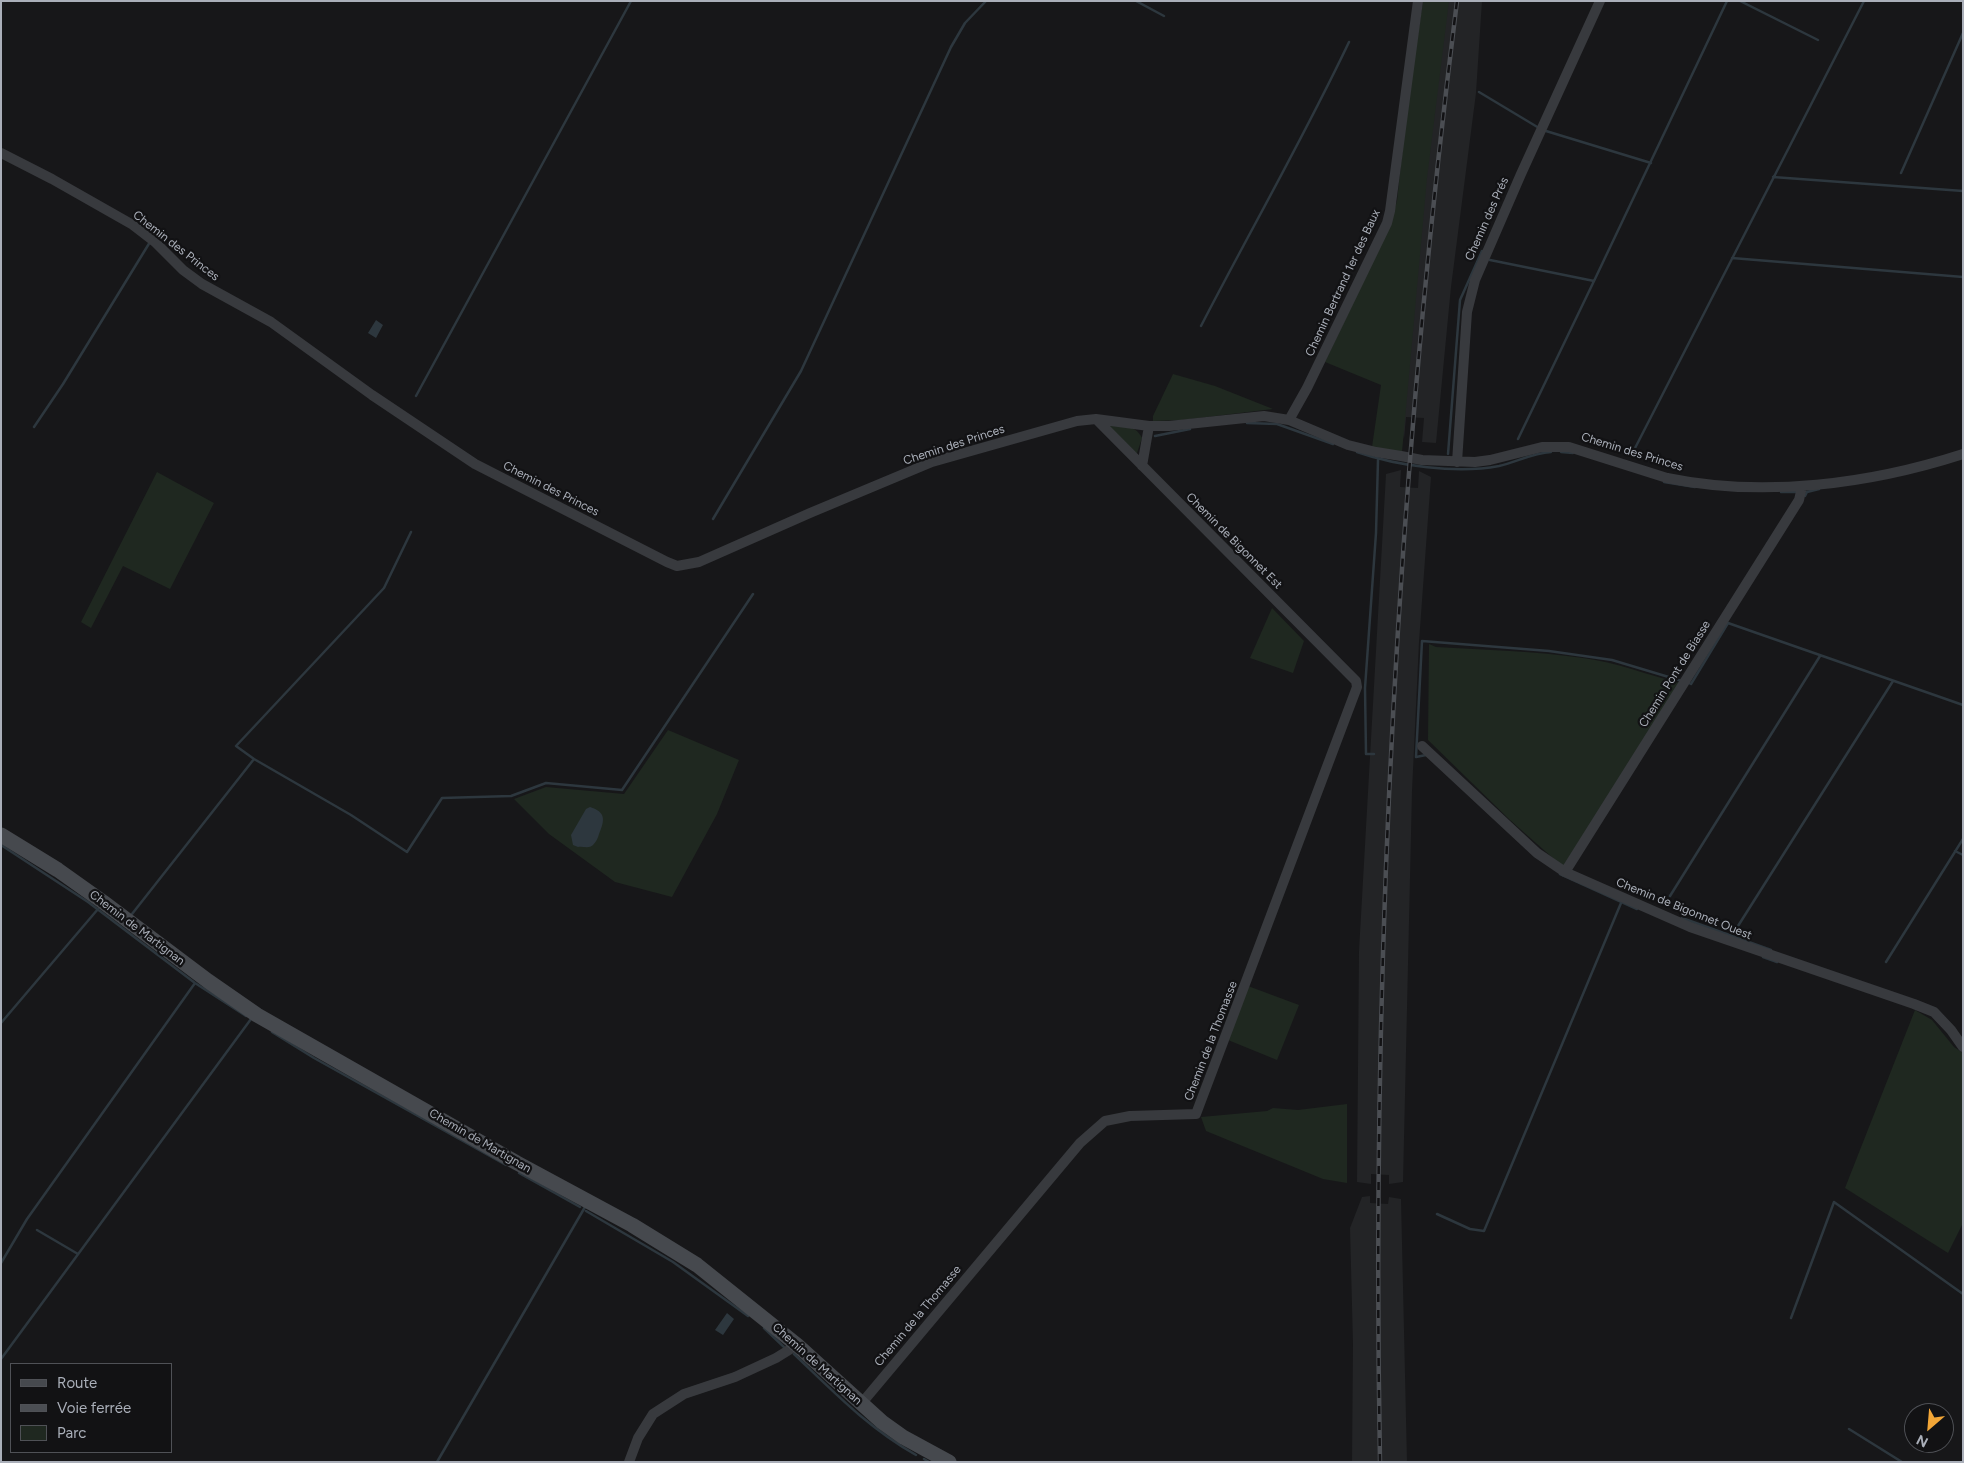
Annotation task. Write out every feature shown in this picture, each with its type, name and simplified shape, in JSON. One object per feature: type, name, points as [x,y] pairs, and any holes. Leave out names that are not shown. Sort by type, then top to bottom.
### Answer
[{"type":"main road","name":"Chemin de Martignan","points":[[1,835],[58,870],[257,1015],[667,1246],[718,1280],[796,1345],[861,1404],[902,1437],[948,1462]]},
{"type":"street","name":"Chemin Bertrand 1er des Baux","points":[[1289,420],[1311,380],[1390,211],[1418,1]]},
{"type":"street","name":"Chemin des Prés","points":[[1457,462],[1468,312],[1475,280],[1600,1]]},
{"type":"street","name":"Chemin des Princes","points":[[1,153],[52,179],[133,225],[155,242],[183,270],[202,284],[271,322],[372,395],[475,464],[677,566],[699,562],[932,462],[1077,421],[1096,419],[1149,426],[1169,426],[1264,416],[1289,420],[1348,444],[1376,452],[1422,460],[1457,462],[1490,460],[1542,447],[1562,446],[1667,478],[1735,485],[1802,487],[1902,470],[1963,454]]},
{"type":"street","name":"Chemin de Bigonnet Est","points":[[1096,419],[1356,680]]},
{"type":"street","points":[[1142,466],[1149,426]]},
{"type":"street","name":"Chemin Pont de Biasse","points":[[1565,872],[1799,500],[1802,487]]},
{"type":"street","name":"Chemin de la Thomasse","points":[[861,1404],[1080,1143],[1105,1121],[1138,1116],[1196,1114],[1356,691],[1356,680]]},
{"type":"street","name":"Chemin de Bigonnet Ouest","points":[[1422,746],[1537,853],[1565,872],[1690,927],[1934,1012],[1951,1030],[1963,1047]]},
{"type":"street","points":[[629,1462],[638,1438],[653,1414],[684,1394],[735,1377],[776,1358],[796,1345]]},
{"type":"shaded area","points":[[1442,1],[1482,1],[1476,93],[1451,287],[1436,443],[1422,442],[1424,418],[1406,417],[1404,439],[1396,396]]},
{"type":"shaded area","points":[[376,320],[383,325],[376,338],[368,333]]},
{"type":"shaded area","points":[[1401,470],[1400,487],[1418,488],[1419,471],[1431,477],[1419,642],[1412,791],[1403,1182],[1389,1184],[1389,1175],[1371,1174],[1371,1184],[1357,1182],[1359,951],[1386,474]]},
{"type":"shaded area","points":[[590,807],[599,811],[603,817],[602,825],[593,845],[578,847],[573,845],[571,835],[586,809]]},
{"type":"shaded area","points":[[1370,1196],[1370,1203],[1388,1204],[1389,1197],[1401,1199],[1407,1462],[1352,1462],[1353,1344],[1350,1228],[1362,1197]]},
{"type":"shaded area","points":[[727,1313],[734,1319],[723,1335],[715,1330]]},
{"type":"green space","points":[[1423,1],[1449,1],[1427,178],[1402,452],[1372,447],[1381,385],[1325,362],[1389,227],[1397,201],[1407,108]]},
{"type":"green space","points":[[1173,374],[1215,386],[1273,409],[1182,420],[1153,421],[1153,416]]},
{"type":"green space","points":[[1104,422],[1126,426],[1139,433],[1142,438],[1136,456]]},
{"type":"green space","points":[[157,472],[214,503],[170,589],[123,566],[91,628],[81,622]]},
{"type":"green space","points":[[1272,608],[1304,641],[1293,673],[1250,658]]},
{"type":"green space","points":[[1429,644],[1436,647],[1528,652],[1595,660],[1680,683],[1563,867],[1510,820],[1428,740]]},
{"type":"green space","points":[[668,730],[739,760],[717,814],[672,897],[615,882],[549,834],[514,799],[546,787],[624,794]]},
{"type":"green space","points":[[1248,986],[1299,1005],[1277,1060],[1228,1040]]},
{"type":"green space","points":[[1915,1010],[1932,1020],[1954,1047],[1963,1053],[1963,1223],[1948,1253],[1845,1188]]},
{"type":"green space","points":[[1347,1104],[1347,1183],[1323,1179],[1206,1131],[1201,1117],[1267,1111],[1273,1108],[1298,1110]]},
{"type":"waterway","points":[[416,396],[631,1]]},
{"type":"waterway","points":[[713,519],[801,371],[951,47],[965,23],[986,1]]},
{"type":"waterway","points":[[1136,1],[1164,16]]},
{"type":"waterway","points":[[1490,260],[1594,281],[1727,1]]},
{"type":"waterway","points":[[1740,1],[1818,40]]},
{"type":"waterway","points":[[1632,454],[1864,1]]},
{"type":"waterway","points":[[1901,173],[1963,33]]},
{"type":"waterway","points":[[1201,326],[1295,149],[1349,42]]},
{"type":"waterway","points":[[1479,92],[1539,128]]},
{"type":"waterway","points":[[1546,131],[1651,163]]},
{"type":"waterway","points":[[1773,177],[1963,191]]},
{"type":"waterway","points":[[34,427],[63,384],[150,242]]},
{"type":"waterway","points":[[1448,454],[1460,300],[1482,251]]},
{"type":"waterway","points":[[1732,258],[1963,277]]},
{"type":"waterway","points":[[1518,439],[1594,281]]},
{"type":"waterway","points":[[1247,423],[1277,424],[1333,444]]},
{"type":"waterway","points":[[1155,436],[1190,429]]},
{"type":"waterway","points":[[1357,452],[1408,465],[1446,469],[1499,466],[1551,452]]},
{"type":"waterway","points":[[1561,452],[1573,453]]},
{"type":"waterway","points":[[1374,754],[1366,754],[1365,688],[1376,533],[1378,460]]},
{"type":"waterway","points":[[1664,482],[1695,487]]},
{"type":"waterway","points":[[1805,496],[1807,492],[1819,489]]},
{"type":"waterway","points":[[1781,492],[1797,492]]},
{"type":"waterway","points":[[132,914],[254,759],[236,746],[384,588],[411,532]]},
{"type":"waterway","points":[[254,759],[351,815],[407,852],[442,798],[511,796],[546,783],[622,790],[753,594]]},
{"type":"waterway","points":[[1687,682],[1691,684],[1728,623],[1963,705]]},
{"type":"waterway","points":[[1426,755],[1416,757],[1422,641],[1549,651],[1612,660],[1682,681]]},
{"type":"waterway","points":[[1670,896],[1820,656]]},
{"type":"waterway","points":[[1738,926],[1893,681]]},
{"type":"waterway","points":[[1886,962],[1963,839]]},
{"type":"waterway","points":[[1,845],[88,902],[195,983],[246,1016]]},
{"type":"waterway","points":[[1955,851],[1963,855]]},
{"type":"waterway","points":[[1560,874],[1637,909]]},
{"type":"waterway","points":[[1437,1214],[1470,1229],[1484,1231],[1621,903]]},
{"type":"waterway","points":[[1,1023],[98,909]]},
{"type":"waterway","points":[[1682,918],[1771,950]]},
{"type":"waterway","points":[[1763,957],[1777,962]]},
{"type":"waterway","points":[[1,1263],[27,1219],[195,983]]},
{"type":"waterway","points":[[1,1359],[251,1019]]},
{"type":"waterway","points":[[272,1032],[314,1058],[506,1165]]},
{"type":"waterway","points":[[519,1173],[580,1207]]},
{"type":"waterway","points":[[1791,1318],[1834,1202],[1963,1294]]},
{"type":"waterway","points":[[437,1462],[585,1207]]},
{"type":"waterway","points":[[586,1211],[673,1262],[748,1316]]},
{"type":"waterway","points":[[37,1230],[78,1254]]},
{"type":"waterway","points":[[764,1328],[785,1348]]},
{"type":"waterway","points":[[794,1354],[866,1421],[916,1455]]},
{"type":"waterway","points":[[1849,1429],[1902,1462]]},
{"type":"waterway","points":[[924,1459],[929,1462]]},
{"type":"railway","points":[[1380,1462],[1378,1279],[1380,1096],[1384,913],[1392,730],[1403,548],[1418,365],[1457,1]]}]
